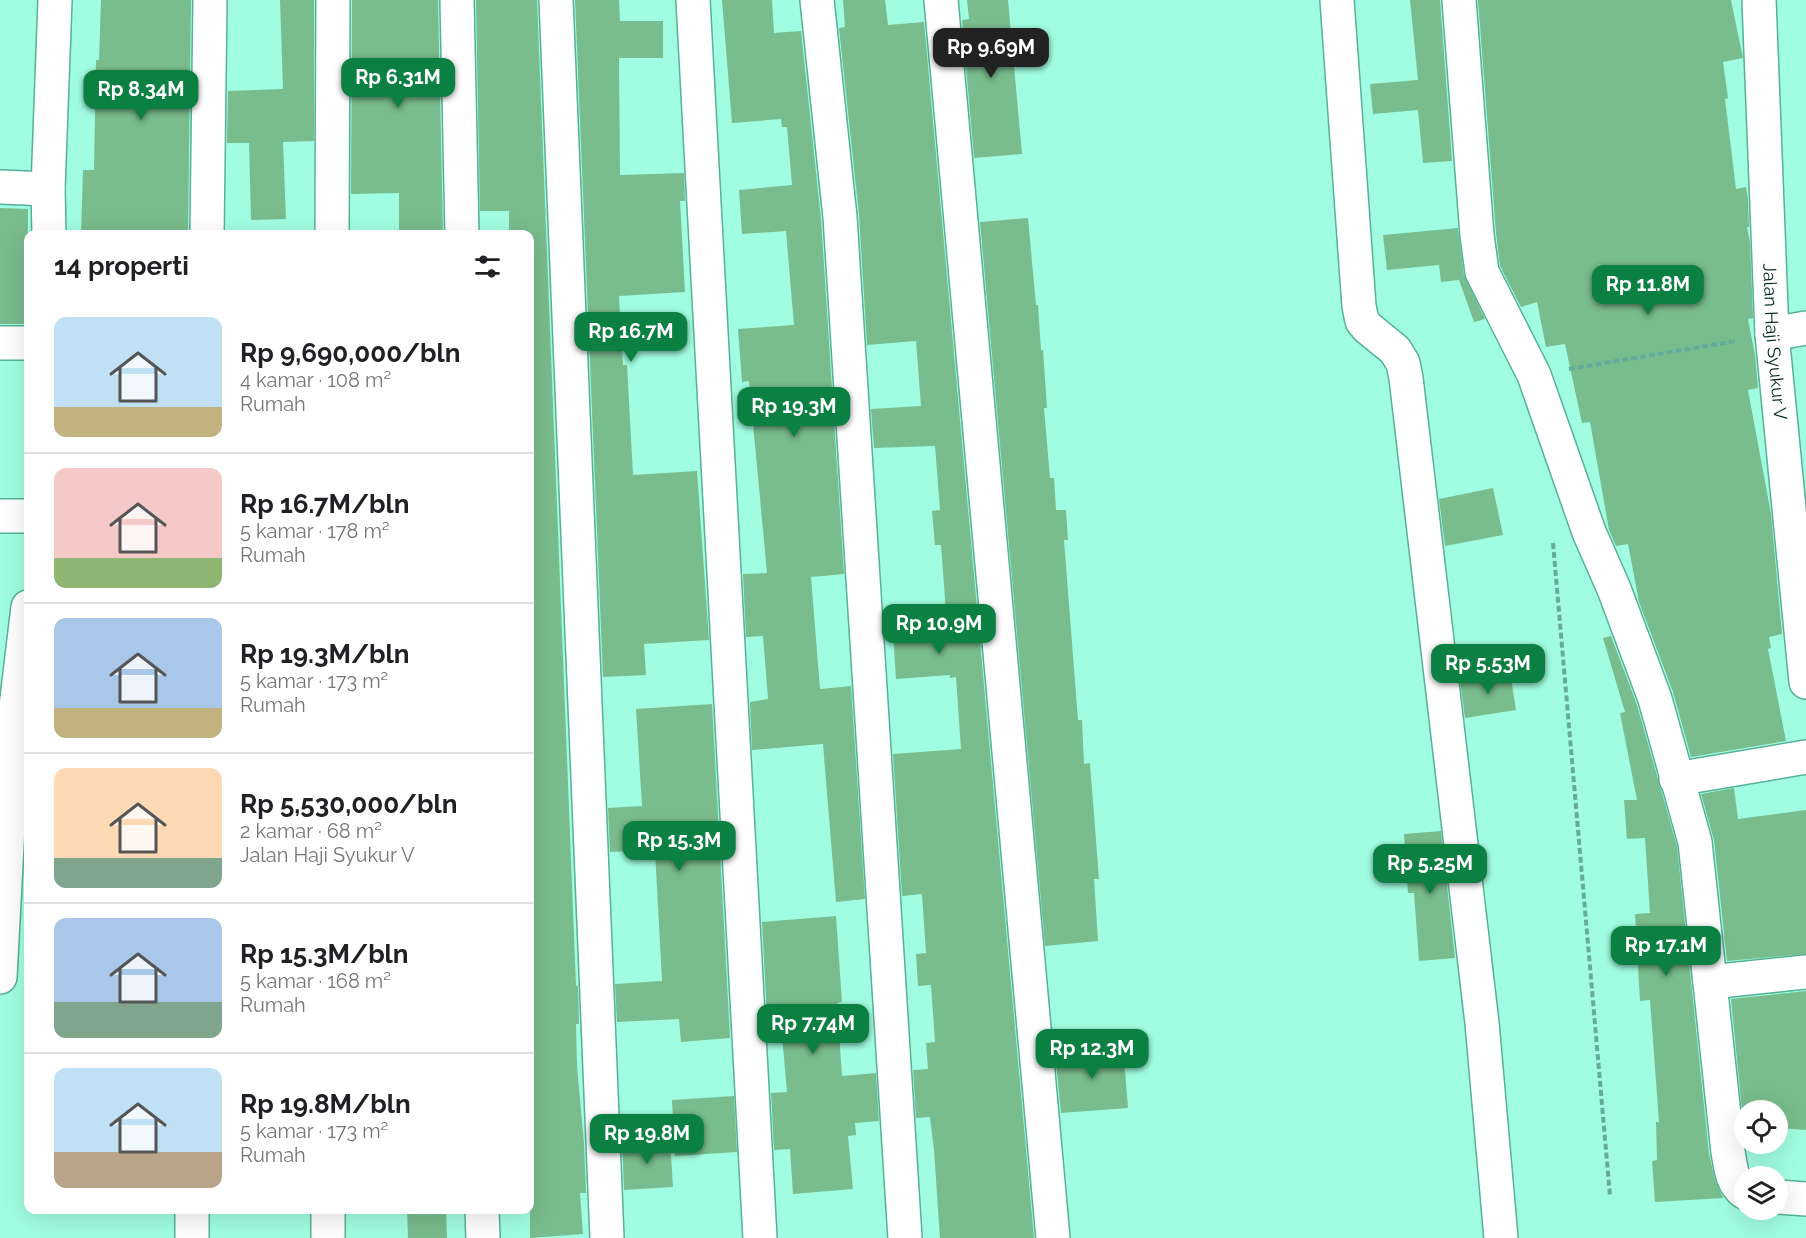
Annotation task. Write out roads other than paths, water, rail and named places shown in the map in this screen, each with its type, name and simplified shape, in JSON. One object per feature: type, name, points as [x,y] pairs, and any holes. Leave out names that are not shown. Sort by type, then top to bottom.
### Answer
[{"type":"street","points":[[49,230],[48,189],[55,0]]},
{"type":"street","points":[[207,230],[210,0]]},
{"type":"street","points":[[332,230],[333,0]]},
{"type":"street","points":[[457,0],[462,230]]},
{"type":"street","points":[[556,0],[607,1238]]},
{"type":"street","points":[[693,0],[760,1238]]},
{"type":"street","points":[[817,0],[840,217],[904,1238]]},
{"type":"street","points":[[941,0],[1053,1238]]},
{"type":"street","points":[[1337,0],[1359,306],[1362,321],[1395,350],[1403,363],[1406,378],[1482,1023],[1501,1238]]},
{"type":"street","points":[[1459,0],[1477,235],[1482,272],[1534,375],[1589,532],[1614,589],[1655,699],[1695,842],[1728,1152],[1734,1181]]},
{"type":"street","name":"Jalan Haji Syukur V","points":[[1760,0],[1772,334],[1806,682]]},
{"type":"street","points":[[0,187],[48,189]]},
{"type":"street","points":[[1772,334],[1806,328]]},
{"type":"street","points":[[0,343],[24,343]]},
{"type":"street","points":[[0,516],[24,516]]},
{"type":"street","points":[[0,977],[6,732],[24,630]]},
{"type":"street","points":[[1676,779],[1806,758]]},
{"type":"street","points":[[1710,981],[1806,972]]},
{"type":"street","points":[[1788,1198],[1806,1199]]},
{"type":"street","points":[[192,1214],[192,1238]]},
{"type":"street","points":[[328,1214],[328,1238]]},
{"type":"street","points":[[482,1214],[483,1238]]}]
